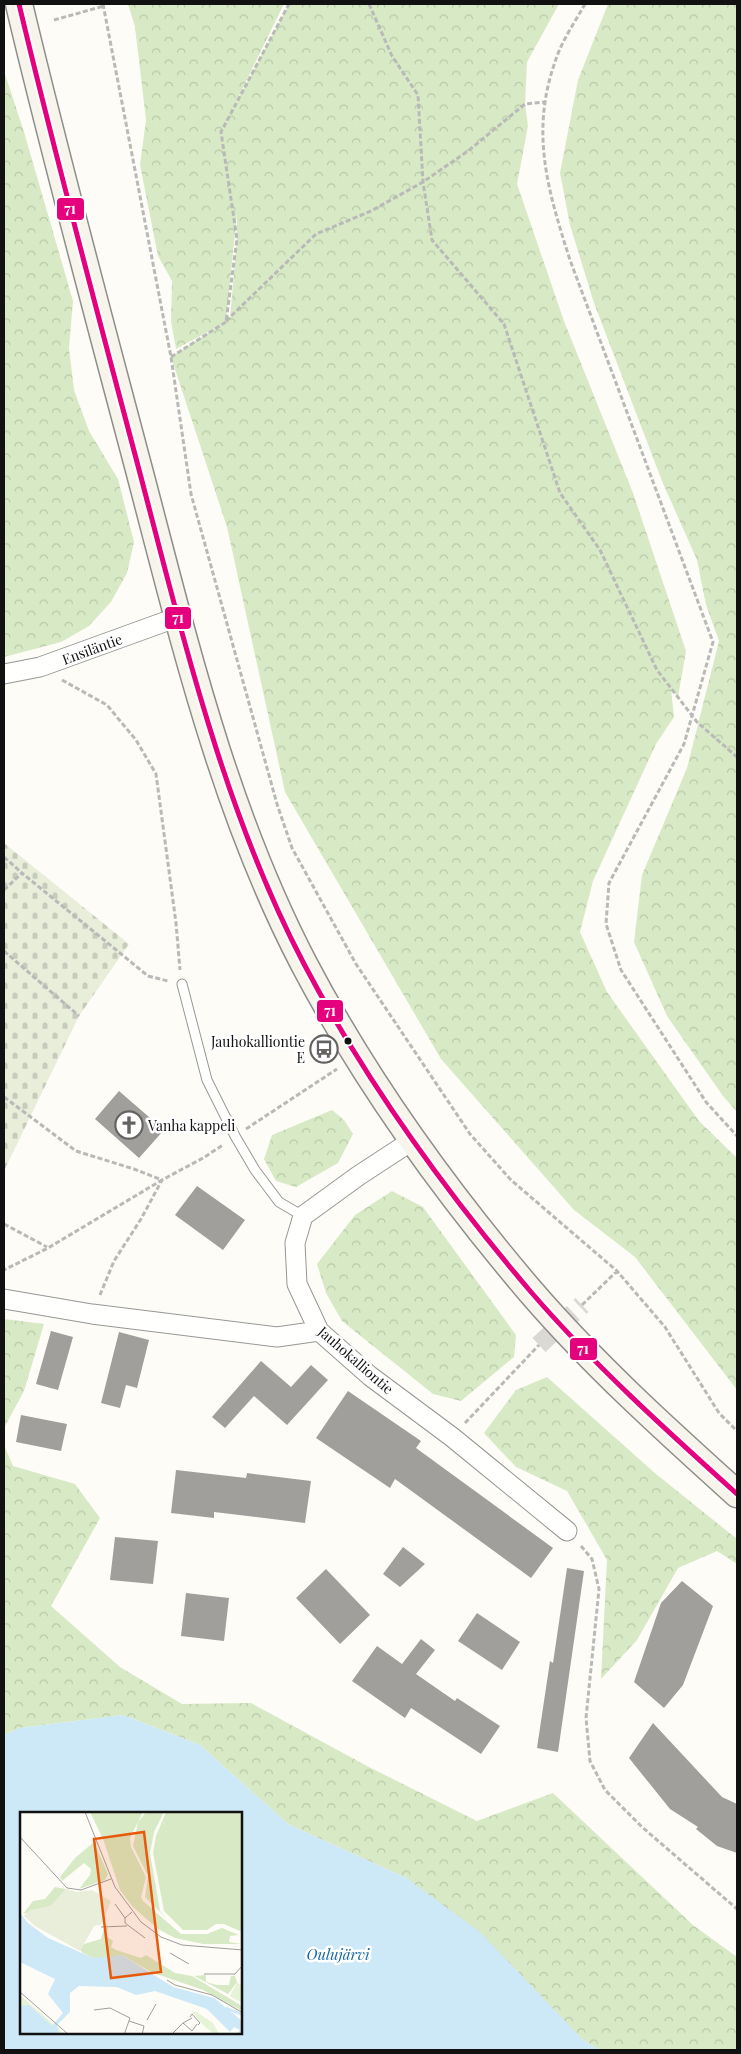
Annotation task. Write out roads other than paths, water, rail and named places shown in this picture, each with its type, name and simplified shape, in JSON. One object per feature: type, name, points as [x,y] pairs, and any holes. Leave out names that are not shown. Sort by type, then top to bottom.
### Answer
[{"type":"street","points":[[19,4],[178,617],[214,745],[258,866],[303,962],[356,1056],[413,1140],[472,1220],[533,1294],[651,1416],[737,1494]]},
{"type":"street","name":"Ensiläntie","points":[[4,674],[40,668],[178,617]]},
{"type":"street","points":[[303,1216],[358,1176],[413,1140]]},
{"type":"street","name":"Jauhokalliontie","points":[[303,1216],[295,1243],[297,1284],[319,1331],[370,1376],[452,1437],[567,1531]]},
{"type":"street","points":[[4,1299],[92,1314],[277,1337],[319,1331]]},
{"type":"lane","points":[[182,984],[207,1080],[235,1136],[255,1170],[279,1202],[303,1216]]},
{"type":"water","name":"Oulujärvi","points":[[123,1715],[200,1745],[288,1824],[406,1878],[480,1932],[583,2040],[600,2050],[4,2050],[4,1735],[20,1728]]},
{"type":"tunnel","points":[[539,1345],[582,1305]]},
{"type":"place","name":"Jauhokalliontie E","points":[[324,1049]]},
{"type":"place","name":"Vanha kappeli","points":[[129,1125]]}]
